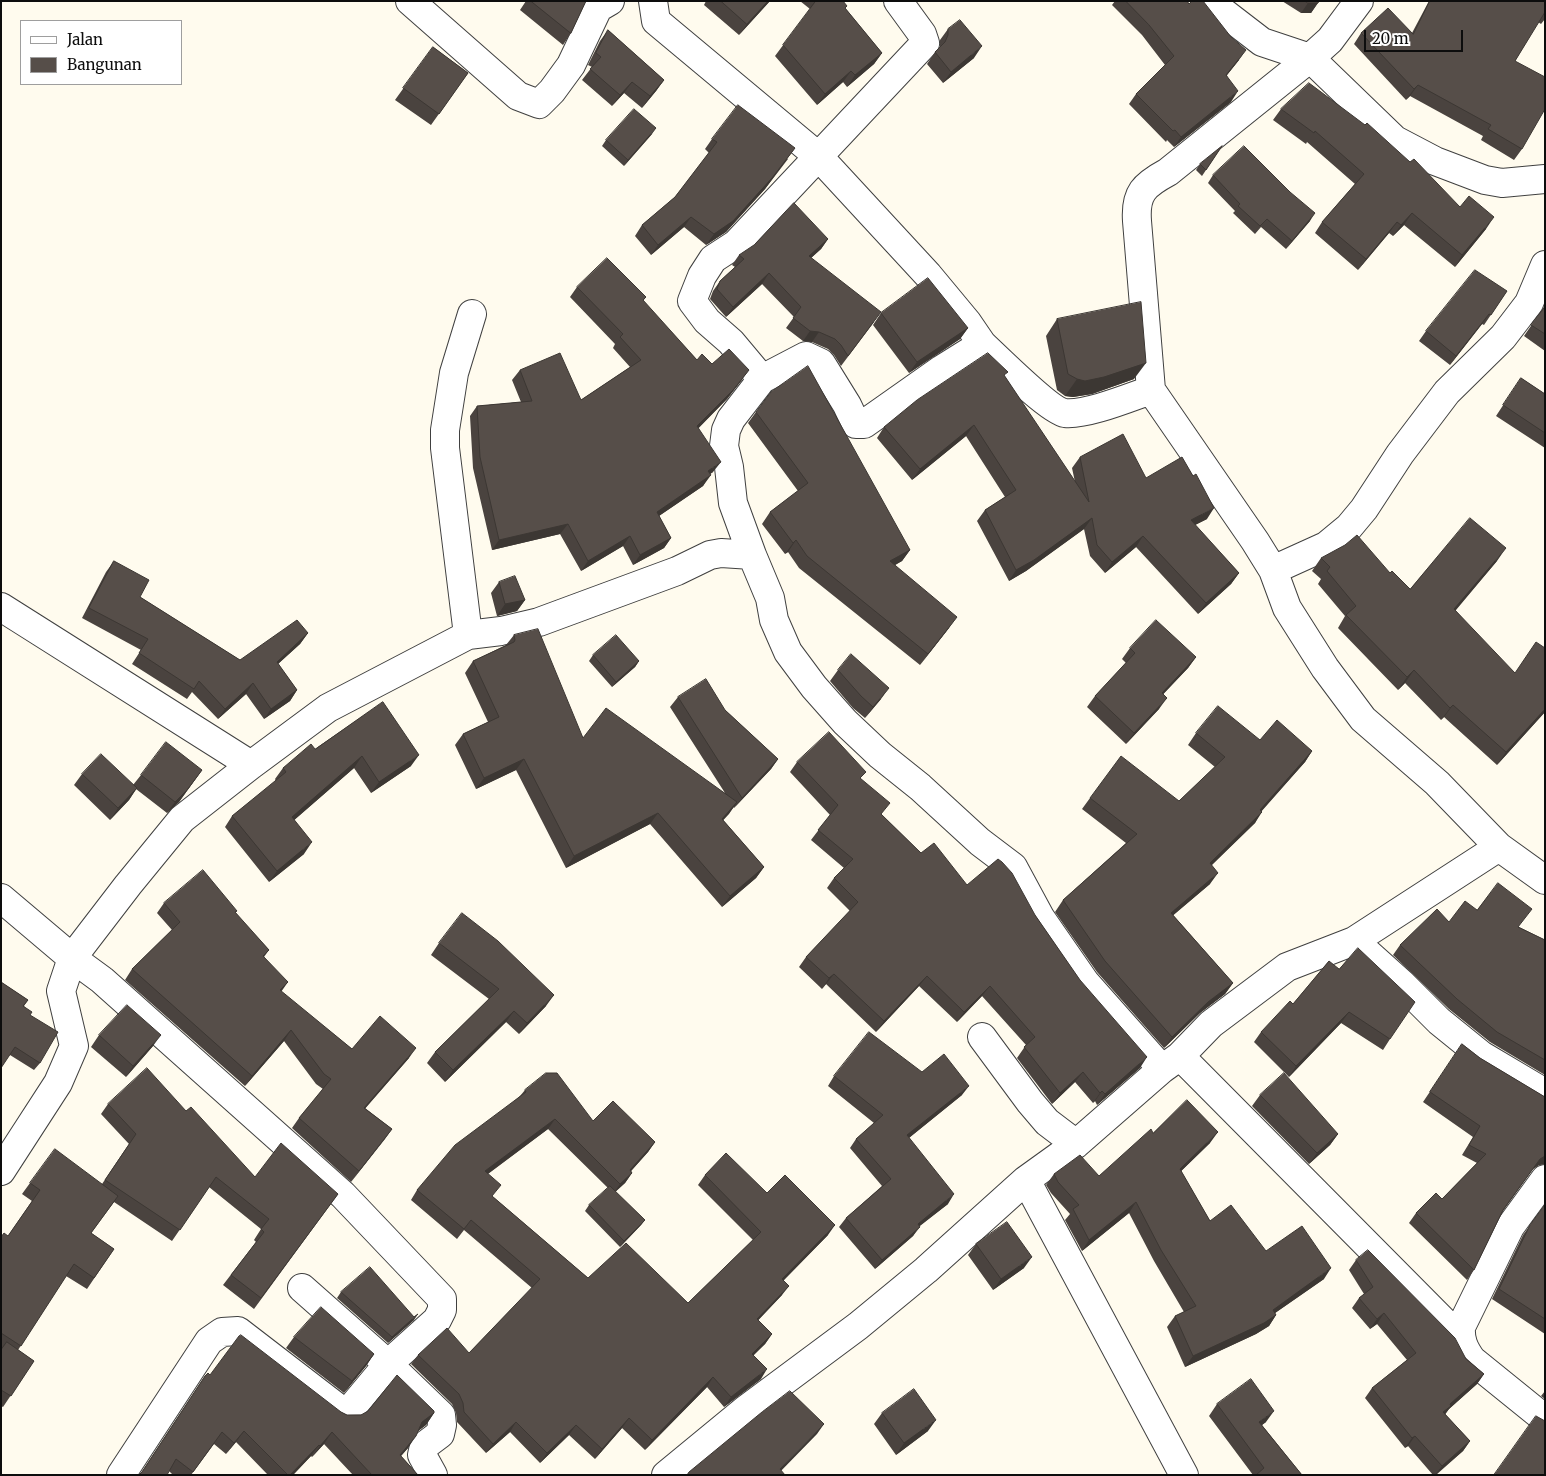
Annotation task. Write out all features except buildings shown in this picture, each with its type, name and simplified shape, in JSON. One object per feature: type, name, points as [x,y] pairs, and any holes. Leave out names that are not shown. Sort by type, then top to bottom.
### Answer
[{"type":"street","points":[[410,1],[518,96],[539,104],[552,91],[570,65],[598,8],[610,1]]},
{"type":"street","points":[[653,1],[656,21],[818,157],[928,275],[967,322],[982,344],[1045,402],[1064,413],[1087,411],[1151,390]]},
{"type":"street","points":[[762,379],[730,342],[707,321],[692,301],[702,276],[713,259],[736,244],[926,44],[922,34],[898,1]]},
{"type":"street","points":[[1213,1],[1222,12],[1262,42],[1310,58],[1395,140],[1435,160],[1485,180],[1502,184],[1545,180]]},
{"type":"street","points":[[1358,1],[1330,40],[1310,58],[1168,172],[1151,180],[1139,195],[1136,209],[1151,390],[1250,533],[1273,570],[1287,608],[1325,668],[1364,719],[1437,783],[1499,847],[1545,880]]},
{"type":"street","points":[[1273,570],[1326,546],[1349,527],[1364,509],[1400,454],[1447,392],[1503,337],[1529,303],[1545,265]]},
{"type":"street","points":[[468,635],[445,448],[445,430],[454,373],[472,314]]},
{"type":"street","points":[[982,344],[942,369],[864,424],[856,424],[847,404],[821,363],[806,356],[762,379],[731,419],[726,430],[724,446],[729,467],[733,503],[770,598],[774,620],[788,652],[814,687],[845,722],[880,756],[920,787],[980,842],[1013,867],[1040,918],[1085,982],[1460,1338],[1472,1360],[1545,1419]]},
{"type":"street","points":[[1,1171],[58,1083],[74,1046],[60,991],[72,958],[128,885],[182,820],[251,765],[328,708],[468,635],[501,631],[539,622],[677,571],[710,555],[721,553],[752,555]]},
{"type":"street","points":[[1,607],[251,765]]},
{"type":"street","points":[[666,1475],[745,1410],[858,1326],[926,1270],[1026,1180],[1076,1144],[1171,1062],[1211,1024],[1287,967],[1354,941],[1499,847]]},
{"type":"street","points":[[1,898],[72,958],[102,980],[343,1195],[442,1299],[442,1310],[437,1320],[388,1364],[348,1412],[345,1412],[238,1331],[222,1332],[209,1342],[121,1475]]},
{"type":"street","points":[[1354,941],[1402,984],[1439,1021],[1481,1055],[1545,1093]]},
{"type":"street","points":[[982,1037],[1047,1122],[1076,1144]]},
{"type":"street","points":[[1460,1338],[1461,1327],[1510,1227],[1545,1179]]},
{"type":"street","points":[[1026,1180],[1184,1475]]},
{"type":"street","points":[[302,1288],[388,1364],[441,1415],[442,1425],[440,1434],[424,1446],[422,1454],[433,1475]]}]
